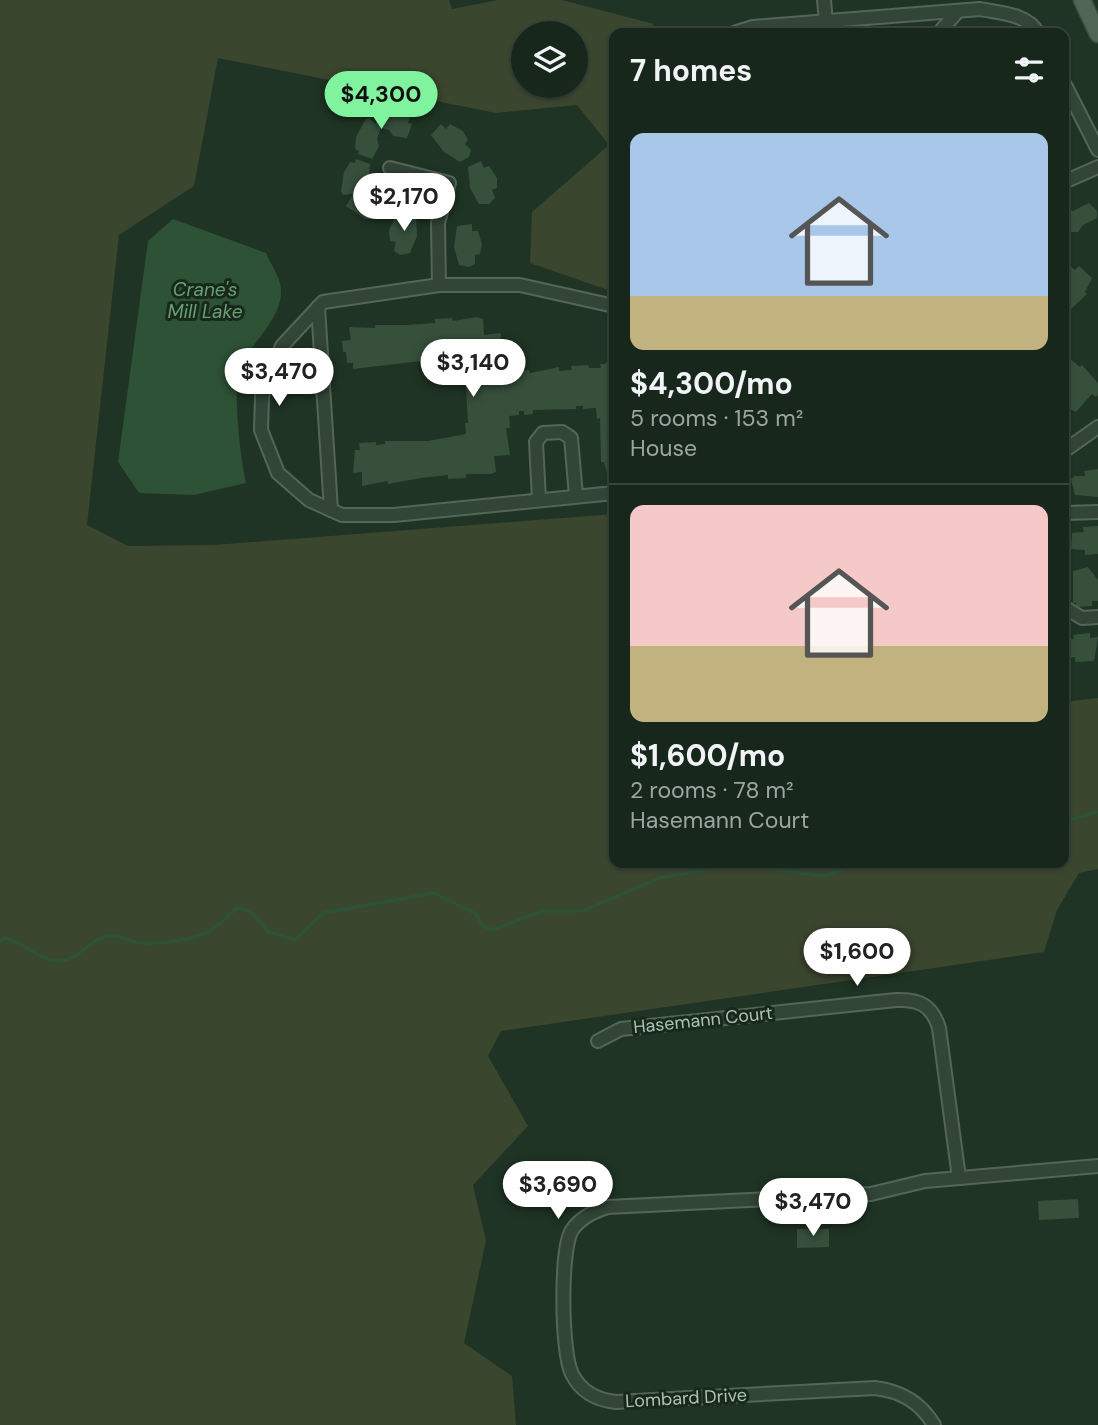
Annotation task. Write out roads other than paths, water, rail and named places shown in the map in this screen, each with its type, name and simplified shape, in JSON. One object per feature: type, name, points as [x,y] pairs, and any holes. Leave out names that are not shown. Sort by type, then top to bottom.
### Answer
[{"type":"main road","points":[[1082,0],[1098,34]]},
{"type":"street","points":[[824,0],[831,26]]},
{"type":"street","points":[[750,28],[831,26],[980,9],[1013,15],[1035,28]]},
{"type":"street","points":[[943,28],[957,12]]},
{"type":"street","points":[[1069,93],[1098,150]]},
{"type":"street","points":[[1069,180],[1098,167]]},
{"type":"street","points":[[390,168],[449,183],[438,223],[439,285]]},
{"type":"street","points":[[609,305],[520,285],[439,285],[323,302],[282,346],[262,396],[261,430],[278,473],[309,500],[342,514],[394,515],[609,493]]},
{"type":"street","points":[[318,307],[331,510]]},
{"type":"street","points":[[1069,447],[1098,427]]},
{"type":"street","points":[[538,500],[536,442],[543,433],[562,432],[571,438],[576,496]]},
{"type":"street","points":[[1069,513],[1098,512]]},
{"type":"street","points":[[1069,610],[1082,618],[1098,617]]},
{"type":"street","name":"Hasemann Court","points":[[598,1041],[621,1029],[896,1000],[917,1001],[931,1010],[939,1028],[959,1178]]},
{"type":"street","name":"Lombard Drive","points":[[934,1425],[914,1401],[902,1394],[875,1388],[616,1402],[595,1397],[578,1384],[568,1364],[564,1252],[579,1222],[608,1207],[871,1194],[925,1181],[1098,1166]]},
{"type":"water","name":"Crane's Mill Lake","points":[[173,219],[266,253],[281,288],[277,310],[245,359],[238,378],[238,425],[246,483],[194,495],[139,493],[118,462],[148,241]]},
{"type":"waterway","points":[[1069,820],[1098,812]]},
{"type":"waterway","points":[[0,941],[5,938],[44,958],[58,961],[72,958],[106,936],[116,936],[138,943],[178,941],[197,936],[212,930],[237,908],[255,916],[268,932],[295,940],[323,913],[434,893],[476,914],[482,926],[492,930],[543,911],[582,911],[660,878],[716,868]]},
{"type":"waterway","points":[[766,868],[822,876],[849,868]]}]
